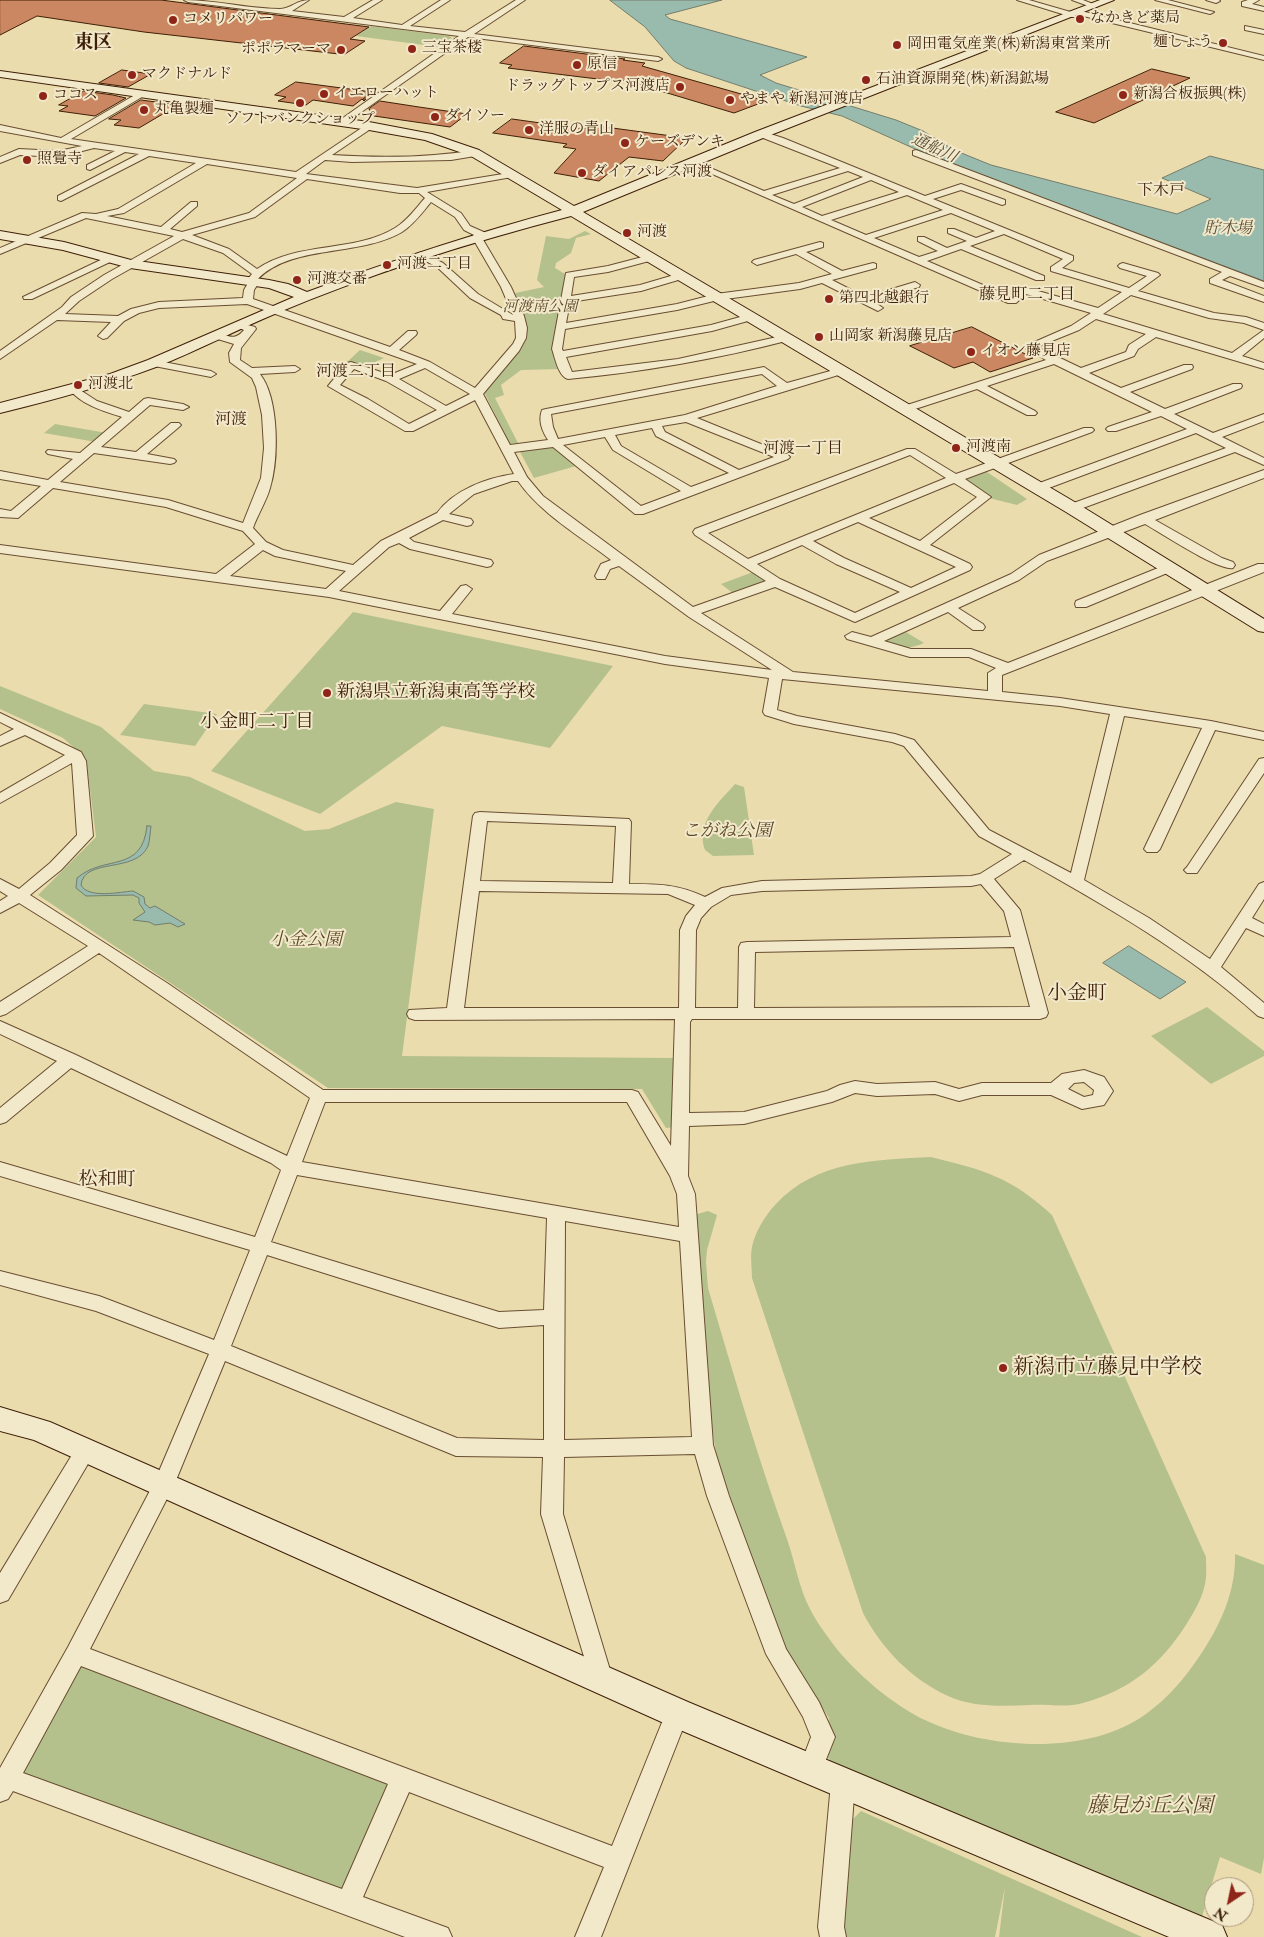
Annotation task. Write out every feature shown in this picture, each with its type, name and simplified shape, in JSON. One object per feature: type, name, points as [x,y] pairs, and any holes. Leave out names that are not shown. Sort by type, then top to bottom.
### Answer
[{"type":"street","points":[[188,0],[658,59]]},
{"type":"street","points":[[284,12],[305,0]]},
{"type":"street","points":[[345,20],[378,0]]},
{"type":"street","points":[[403,27],[446,0]]},
{"type":"street","points":[[500,0],[513,5]]},
{"type":"street","points":[[343,122],[466,35],[521,0]]},
{"type":"street","points":[[1021,0],[1264,58]]},
{"type":"street","points":[[1076,0],[1094,6]]},
{"type":"street","points":[[0,408],[74,390],[153,363],[272,310],[421,255],[480,236],[574,211],[761,134],[1109,0]]},
{"type":"street","points":[[1159,0],[1210,12]]},
{"type":"street","points":[[1255,0],[1245,4],[1264,9]]},
{"type":"street","points":[[1248,28],[1264,32]]},
{"type":"street","points":[[1254,56],[1264,51]]},
{"type":"street","points":[[0,74],[369,126],[428,137],[475,153],[1072,508],[1264,626]]},
{"type":"street","points":[[64,140],[143,94]]},
{"type":"street","points":[[0,356],[20,340],[54,318],[87,290],[130,264],[183,236],[252,216],[336,147],[369,126]]},
{"type":"street","points":[[0,128],[64,140],[400,190],[417,190],[457,176],[512,174]]},
{"type":"street","points":[[691,163],[1012,300],[1070,258],[780,140],[761,134]]},
{"type":"street","points":[[0,160],[19,152],[59,154],[97,145]]},
{"type":"street","points":[[90,167],[125,149]]},
{"type":"street","points":[[61,198],[148,153]]},
{"type":"street","points":[[325,157],[352,159],[451,157],[475,153]]},
{"type":"street","points":[[916,153],[1149,240],[1144,242],[1227,274],[1264,285]]},
{"type":"street","points":[[451,157],[455,163],[457,176]]},
{"type":"street","points":[[0,251],[85,215],[121,211],[206,161]]},
{"type":"street","points":[[764,194],[848,168]]},
{"type":"street","points":[[794,207],[871,177]]},
{"type":"street","points":[[924,199],[961,187],[1002,202]]},
{"type":"street","points":[[417,190],[458,215],[467,228],[480,236],[512,298],[520,319],[521,338],[506,360],[480,389],[478,394],[409,429],[364,401],[333,386],[351,366],[363,368],[390,379],[445,410]]},
{"type":"street","points":[[823,219],[907,192]]},
{"type":"street","points":[[248,301],[249,290],[254,278],[278,261],[306,254],[337,250],[399,230],[431,197]]},
{"type":"street","points":[[162,230],[194,204]]},
{"type":"street","points":[[85,215],[89,205]]},
{"type":"street","points":[[866,238],[951,210]]},
{"type":"street","points":[[85,215],[162,230],[218,247],[226,251],[254,278]]},
{"type":"street","points":[[218,247],[228,237],[219,226]]},
{"type":"street","points":[[951,231],[976,241]]},
{"type":"street","points":[[918,261],[1004,231]]},
{"type":"street","points":[[0,235],[64,246],[109,260],[130,264],[254,278],[306,297]]},
{"type":"street","points":[[921,240],[947,251]]},
{"type":"street","points":[[757,262],[820,245]]},
{"type":"street","points":[[962,246],[1040,278]]},
{"type":"street","points":[[797,251],[841,275]]},
{"type":"street","points":[[421,255],[440,265],[474,296],[505,312],[507,317],[520,319]]},
{"type":"street","points":[[650,258],[608,269],[569,275],[557,349],[568,376],[622,372],[740,351],[786,338]]},
{"type":"street","points":[[28,297],[109,260]]},
{"type":"street","points":[[561,327],[677,307],[716,297],[800,286],[873,266]]},
{"type":"street","points":[[1123,266],[1155,275],[1075,328],[1028,346],[1264,462]]},
{"type":"street","points":[[1054,269],[1213,316],[1246,320],[1264,326]]},
{"type":"street","points":[[1227,274],[1214,281],[1264,299]]},
{"type":"street","points":[[564,300],[641,288],[681,276]]},
{"type":"street","points":[[824,280],[878,308]]},
{"type":"street","points":[[863,301],[915,285]]},
{"type":"street","points":[[1024,290],[1154,333],[1264,366]]},
{"type":"street","points":[[103,336],[120,320],[135,311],[159,305],[248,301],[426,364],[478,394],[521,478],[541,501],[620,561],[741,647],[793,677]]},
{"type":"street","points":[[558,355],[712,328],[750,317]]},
{"type":"street","points":[[54,318],[120,320]]},
{"type":"street","points":[[237,325],[251,329],[234,351],[235,362],[257,376],[268,411],[267,476],[247,528]]},
{"type":"street","points":[[391,351],[412,333]]},
{"type":"street","points":[[1081,372],[1130,354],[1133,348],[1154,333]]},
{"type":"street","points":[[1234,357],[1264,333]]},
{"type":"street","points":[[214,335],[232,341],[244,339]]},
{"type":"street","points":[[0,341],[20,340]]},
{"type":"street","points":[[905,409],[1056,360]]},
{"type":"street","points":[[153,363],[210,374]]},
{"type":"street","points":[[390,379],[426,364]]},
{"type":"street","points":[[1121,392],[1188,367]]},
{"type":"street","points":[[250,371],[295,369]]},
{"type":"street","points":[[687,418],[784,457],[639,511],[555,443],[544,422],[546,412],[764,370],[785,387]]},
{"type":"street","points":[[506,449],[555,443],[687,418],[785,387],[841,372]]},
{"type":"street","points":[[979,386],[1031,413]]},
{"type":"street","points":[[1112,429],[1237,386]]},
{"type":"street","points":[[74,390],[83,398],[98,406],[131,416]]},
{"type":"street","points":[[0,513],[14,515],[148,402],[183,407]]},
{"type":"street","points":[[1213,437],[1264,417]]},
{"type":"street","points":[[138,456],[175,424]]},
{"type":"street","points":[[656,425],[660,434],[737,473]]},
{"type":"street","points":[[1038,488],[1197,429]]},
{"type":"street","points":[[746,564],[954,479],[1088,430]]},
{"type":"street","points":[[608,433],[617,448],[689,491]]},
{"type":"street","points":[[1072,508],[1236,448]]},
{"type":"street","points":[[859,518],[966,567],[855,618],[776,582],[699,532],[911,451],[985,498],[921,546]]},
{"type":"street","points":[[52,452],[138,456],[170,462]]},
{"type":"street","points":[[872,642],[1015,577],[1043,558],[1144,518],[1264,474]]},
{"type":"street","points":[[0,475],[168,504],[247,528],[262,545],[294,557],[354,569]]},
{"type":"street","points":[[329,593],[354,569],[385,544],[440,516],[447,508],[470,491],[511,478],[521,478]]},
{"type":"street","points":[[440,516],[467,522]]},
{"type":"street","points":[[1144,518],[1218,561],[1229,565]]},
{"type":"street","points":[[400,538],[410,545],[486,563]]},
{"type":"street","points":[[803,541],[840,561],[910,592]]},
{"type":"street","points":[[219,578],[262,545]]},
{"type":"street","points":[[0,550],[329,593],[664,660],[793,677],[994,696],[1118,711],[1211,725],[1264,736]]},
{"type":"street","points":[[601,576],[605,567],[620,561]]},
{"type":"street","points":[[994,696],[995,673],[1262,567],[1264,568]]},
{"type":"street","points":[[1081,604],[1168,568]]},
{"type":"street","points":[[692,612],[776,582]]},
{"type":"street","points":[[443,616],[466,589]]},
{"type":"street","points":[[948,607],[978,627]]},
{"type":"street","points":[[852,636],[910,653],[970,653],[992,660],[1007,668]]},
{"type":"street","points":[[776,675],[770,712],[794,720],[895,738],[909,743],[984,833],[1001,844],[1024,854],[1076,883],[1186,949],[1212,968],[1264,1012]]},
{"type":"street","points":[[1076,883],[1118,711]]},
{"type":"street","points":[[0,717],[76,755],[79,761],[84,836],[55,869],[20,896],[0,908]]},
{"type":"street","points":[[1152,849],[1211,725]]},
{"type":"street","points":[[0,742],[25,729]]},
{"type":"street","points":[[0,799],[76,755]]},
{"type":"street","points":[[1192,870],[1264,762]]},
{"type":"street","points":[[455,1013],[480,816],[624,822],[621,888]]},
{"type":"street","points":[[679,1176],[682,1022],[687,1013],[688,930],[694,916],[705,904],[727,891],[744,887],[971,881],[985,878],[1024,854]]},
{"type":"street","points":[[415,1014],[1040,1013],[1012,910],[985,878]]},
{"type":"street","points":[[0,884],[99,946],[319,1096],[632,1096],[679,1176],[686,1194],[703,1445],[718,1496],[777,1654],[811,1710],[822,1737],[810,1769]]},
{"type":"street","points":[[472,886],[669,889],[705,904]]},
{"type":"street","points":[[1212,968],[1264,887]]},
{"type":"street","points":[[1243,920],[1264,931]]},
{"type":"street","points":[[746,1014],[744,979],[747,947],[1022,942]]},
{"type":"street","points":[[0,1010],[99,946]]},
{"type":"street","points":[[0,1027],[277,1158],[291,1167],[689,1236]]},
{"type":"street","points":[[0,1118],[70,1059]]},
{"type":"street","points":[[681,1120],[744,1118],[832,1096],[854,1087],[877,1090],[935,1088],[959,1095],[982,1090],[1052,1088]]},
{"type":"street","points":[[319,1096],[220,1350],[164,1485],[76,1654],[4,1784],[348,1903],[438,1937]]},
{"type":"street","points":[[0,1169],[261,1246],[500,1320],[554,1317]]},
{"type":"street","points":[[556,1213],[552,1514],[602,1680]]},
{"type":"street","points":[[0,1278],[99,1304],[220,1350],[456,1447],[554,1448],[703,1445]]},
{"type":"street","points":[[0,1419],[40,1430],[677,1713],[1210,1937]]},
{"type":"street","points":[[0,1593],[85,1451]]},
{"type":"street","points":[[76,1654],[618,1860]]},
{"type":"street","points":[[588,1937],[677,1713]]},
{"type":"street","points":[[348,1903],[403,1778]]},
{"type":"street","points":[[833,1937],[831,1927],[843,1783]]},
{"type":"green space","points":[[371,26],[449,36],[452,38],[439,47],[356,36]]},
{"type":"green space","name":"河渡南公園","points":[[585,231],[591,234],[576,238],[571,253],[556,263],[555,268],[565,274],[561,302],[560,369],[521,370],[501,385],[504,395],[495,398],[518,443],[510,444],[484,392],[527,338],[524,318],[515,293],[544,287],[537,280],[546,236],[569,239]]},
{"type":"green space","points":[[360,350],[384,358],[367,366],[347,362]]},
{"type":"green space","points":[[55,424],[107,433],[96,442],[44,433]]},
{"type":"green space","points":[[554,448],[576,466],[534,478],[519,450]]},
{"type":"green space","points":[[984,470],[1027,499],[1017,505],[989,498],[958,479]]},
{"type":"green space","points":[[753,572],[764,580],[763,583],[734,594],[721,584]]},
{"type":"green space","points":[[353,612],[613,666],[550,748],[442,726],[320,814],[211,771]]},
{"type":"green space","points":[[906,632],[924,643],[899,648],[886,641]]},
{"type":"green space","name":"小金公園","points":[[0,686],[101,727],[154,771],[190,777],[305,831],[329,829],[396,802],[434,809],[402,1056],[676,1058],[676,1127],[666,1128],[642,1089],[328,1088],[38,895],[96,837],[86,758],[63,738],[0,709]]},
{"type":"green space","points":[[144,704],[217,714],[195,746],[120,735]]},
{"type":"green space","name":"こがね公園","points":[[735,784],[744,787],[754,855],[713,856],[705,850],[703,831],[710,814]]},
{"type":"green space","points":[[1207,1007],[1264,1051],[1264,1056],[1211,1084],[1151,1036]]},
{"type":"green space","points":[[931,1157],[982,1171],[1010,1183],[1052,1215],[1206,1557],[1204,1590],[1195,1610],[1176,1639],[1166,1652],[1142,1674],[1100,1698],[1064,1706],[1000,1706],[968,1703],[948,1696],[922,1681],[888,1651],[863,1613],[752,1278],[751,1251],[753,1241],[771,1209],[791,1190],[809,1179],[847,1165],[889,1159]]},
{"type":"green space","name":"藤見が丘公園","points":[[708,1211],[717,1215],[707,1250],[708,1288],[766,1477],[810,1609],[827,1636],[851,1665],[875,1687],[913,1714],[950,1730],[978,1738],[1007,1742],[1037,1744],[1067,1742],[1096,1737],[1122,1728],[1146,1714],[1168,1695],[1199,1657],[1220,1621],[1230,1595],[1235,1568],[1235,1554],[1264,1565],[1264,1858],[1261,1874],[1220,1857],[1214,1877],[1204,1877],[1204,1910],[1201,1920],[844,1774],[826,1756],[829,1718],[786,1652],[718,1467],[709,1407],[694,1215]]},
{"type":"green space","points":[[76,1654],[403,1778],[348,1903],[7,1778]]},
{"type":"green space","points":[[861,1811],[1142,1937],[999,1937],[1005,1887],[995,1937],[833,1937],[839,1833]]},
{"type":"water","points":[[610,0],[722,0],[665,15],[670,19],[807,57],[760,75],[776,83],[896,120],[923,131],[954,150],[991,165],[1177,214],[1211,199],[1162,178],[1210,156],[1264,170],[1264,281],[924,153],[842,116],[801,106],[686,68],[674,61],[645,27]]},
{"type":"water","points":[[147,826],[151,826],[149,841],[142,855],[133,860],[91,871],[84,876],[81,885],[90,892],[97,893],[133,891],[144,897],[145,904],[150,908],[155,906],[185,924],[178,927],[170,923],[155,925],[149,922],[133,920],[145,912],[139,903],[139,898],[133,895],[86,896],[76,888],[77,878],[88,871],[99,866],[121,861],[138,851],[144,841]]},
{"type":"water","points":[[1129,946],[1186,982],[1160,999],[1103,963]]},
{"type":"building","name":"コメリパワー","points":[[0,0],[161,0],[369,27],[350,39],[365,41],[345,54],[144,32],[37,16],[0,35]]},
{"type":"building","points":[[524,46],[645,63],[642,66],[766,101],[734,113],[624,80],[622,82],[508,68],[512,65],[500,63]]},
{"type":"building","name":"新潟合板振興(株)","points":[[1152,69],[1190,78],[1094,123],[1056,112]]},
{"type":"building","points":[[122,70],[151,74],[128,87],[99,83]]},
{"type":"building","name":"イエローハット","points":[[296,82],[372,92],[363,99],[366,99],[364,101],[362,99],[353,106],[313,100],[306,105],[278,101],[286,97],[275,95]]},
{"type":"building","points":[[84,91],[126,98],[95,116],[59,111],[68,106],[59,105]]},
{"type":"building","name":"丸亀製麺","points":[[141,100],[178,105],[139,128],[114,125],[121,120],[109,119]]},
{"type":"building","points":[[380,101],[467,114],[450,127],[374,116],[369,109]]},
{"type":"building","points":[[512,119],[584,129],[590,125],[687,138],[663,161],[629,157],[599,181],[554,173],[576,149],[563,147],[567,144],[493,133]]},
{"type":"building","name":"イオン藤見店","points":[[972,327],[1033,358],[990,372],[973,362],[954,368],[910,346]]},
{"type":"place","name":"なかきど薬局","points":[[1080,19]]},
{"type":"place","name":"コメリパワー","points":[[173,20]]},
{"type":"place","name":"麺しょう","points":[[1223,43]]},
{"type":"place","name":"岡田電気産業(株)新潟東営業所","points":[[897,45]]},
{"type":"place","name":"三宝茶楼","points":[[412,49]]},
{"type":"place","name":"ポポラマーマ","points":[[341,50]]},
{"type":"place","name":"原信","points":[[577,65]]},
{"type":"place","name":"マクドナルド","points":[[132,75]]},
{"type":"place","name":"石油資源開発(株)新潟鉱場","points":[[866,80]]},
{"type":"place","name":"ドラッグトップス河渡店","points":[[680,87]]},
{"type":"place","name":"イエローハット","points":[[324,94]]},
{"type":"place","name":"新潟合板振興(株)","points":[[1123,95]]},
{"type":"place","name":"ココス","points":[[43,96]]},
{"type":"place","name":"やまや 新潟河渡店","points":[[730,100]]},
{"type":"place","name":"ソフトバンクショップ","points":[[300,103]]},
{"type":"place","name":"丸亀製麺","points":[[144,110]]},
{"type":"place","name":"ダイソー","points":[[435,117]]},
{"type":"place","name":"洋服の青山","points":[[529,130]]},
{"type":"place","name":"ケーズデンキ","points":[[625,143]]},
{"type":"place","name":"照覺寺","points":[[27,160]]},
{"type":"place","name":"ダイアパレス河渡","points":[[582,173]]},
{"type":"place","name":"河渡","points":[[627,233]]},
{"type":"place","name":"河渡二丁目","points":[[387,265]]},
{"type":"place","name":"河渡交番","points":[[297,280]]},
{"type":"place","name":"第四北越銀行","points":[[829,299]]},
{"type":"place","name":"山岡家 新潟藤見店","points":[[819,337]]},
{"type":"place","name":"イオン藤見店","points":[[971,352]]},
{"type":"place","name":"河渡北","points":[[78,385]]},
{"type":"place","name":"河渡南","points":[[956,448]]},
{"type":"place","name":"新潟県立新潟東高等学校","points":[[327,693]]},
{"type":"place","name":"新潟市立藤見中学校","points":[[1003,1368]]},
{"type":"district","name":"東区","points":[[93,44]]},
{"type":"district","name":"下木戸","points":[[1161,192]]},
{"type":"district","name":"藤見町二丁目","points":[[1027,296]]},
{"type":"district","name":"河渡二丁目","points":[[356,373]]},
{"type":"district","name":"河渡","points":[[231,421]]},
{"type":"district","name":"河渡一丁目","points":[[803,450]]},
{"type":"district","name":"小金町二丁目","points":[[257,723]]},
{"type":"district","name":"小金町","points":[[1077,995]]},
{"type":"district","name":"松和町","points":[[107,1181]]},
{"type":"water label","name":"通船川","points":[[934,149]]},
{"type":"water label","name":"貯木場","points":[[1228,230]]}]
